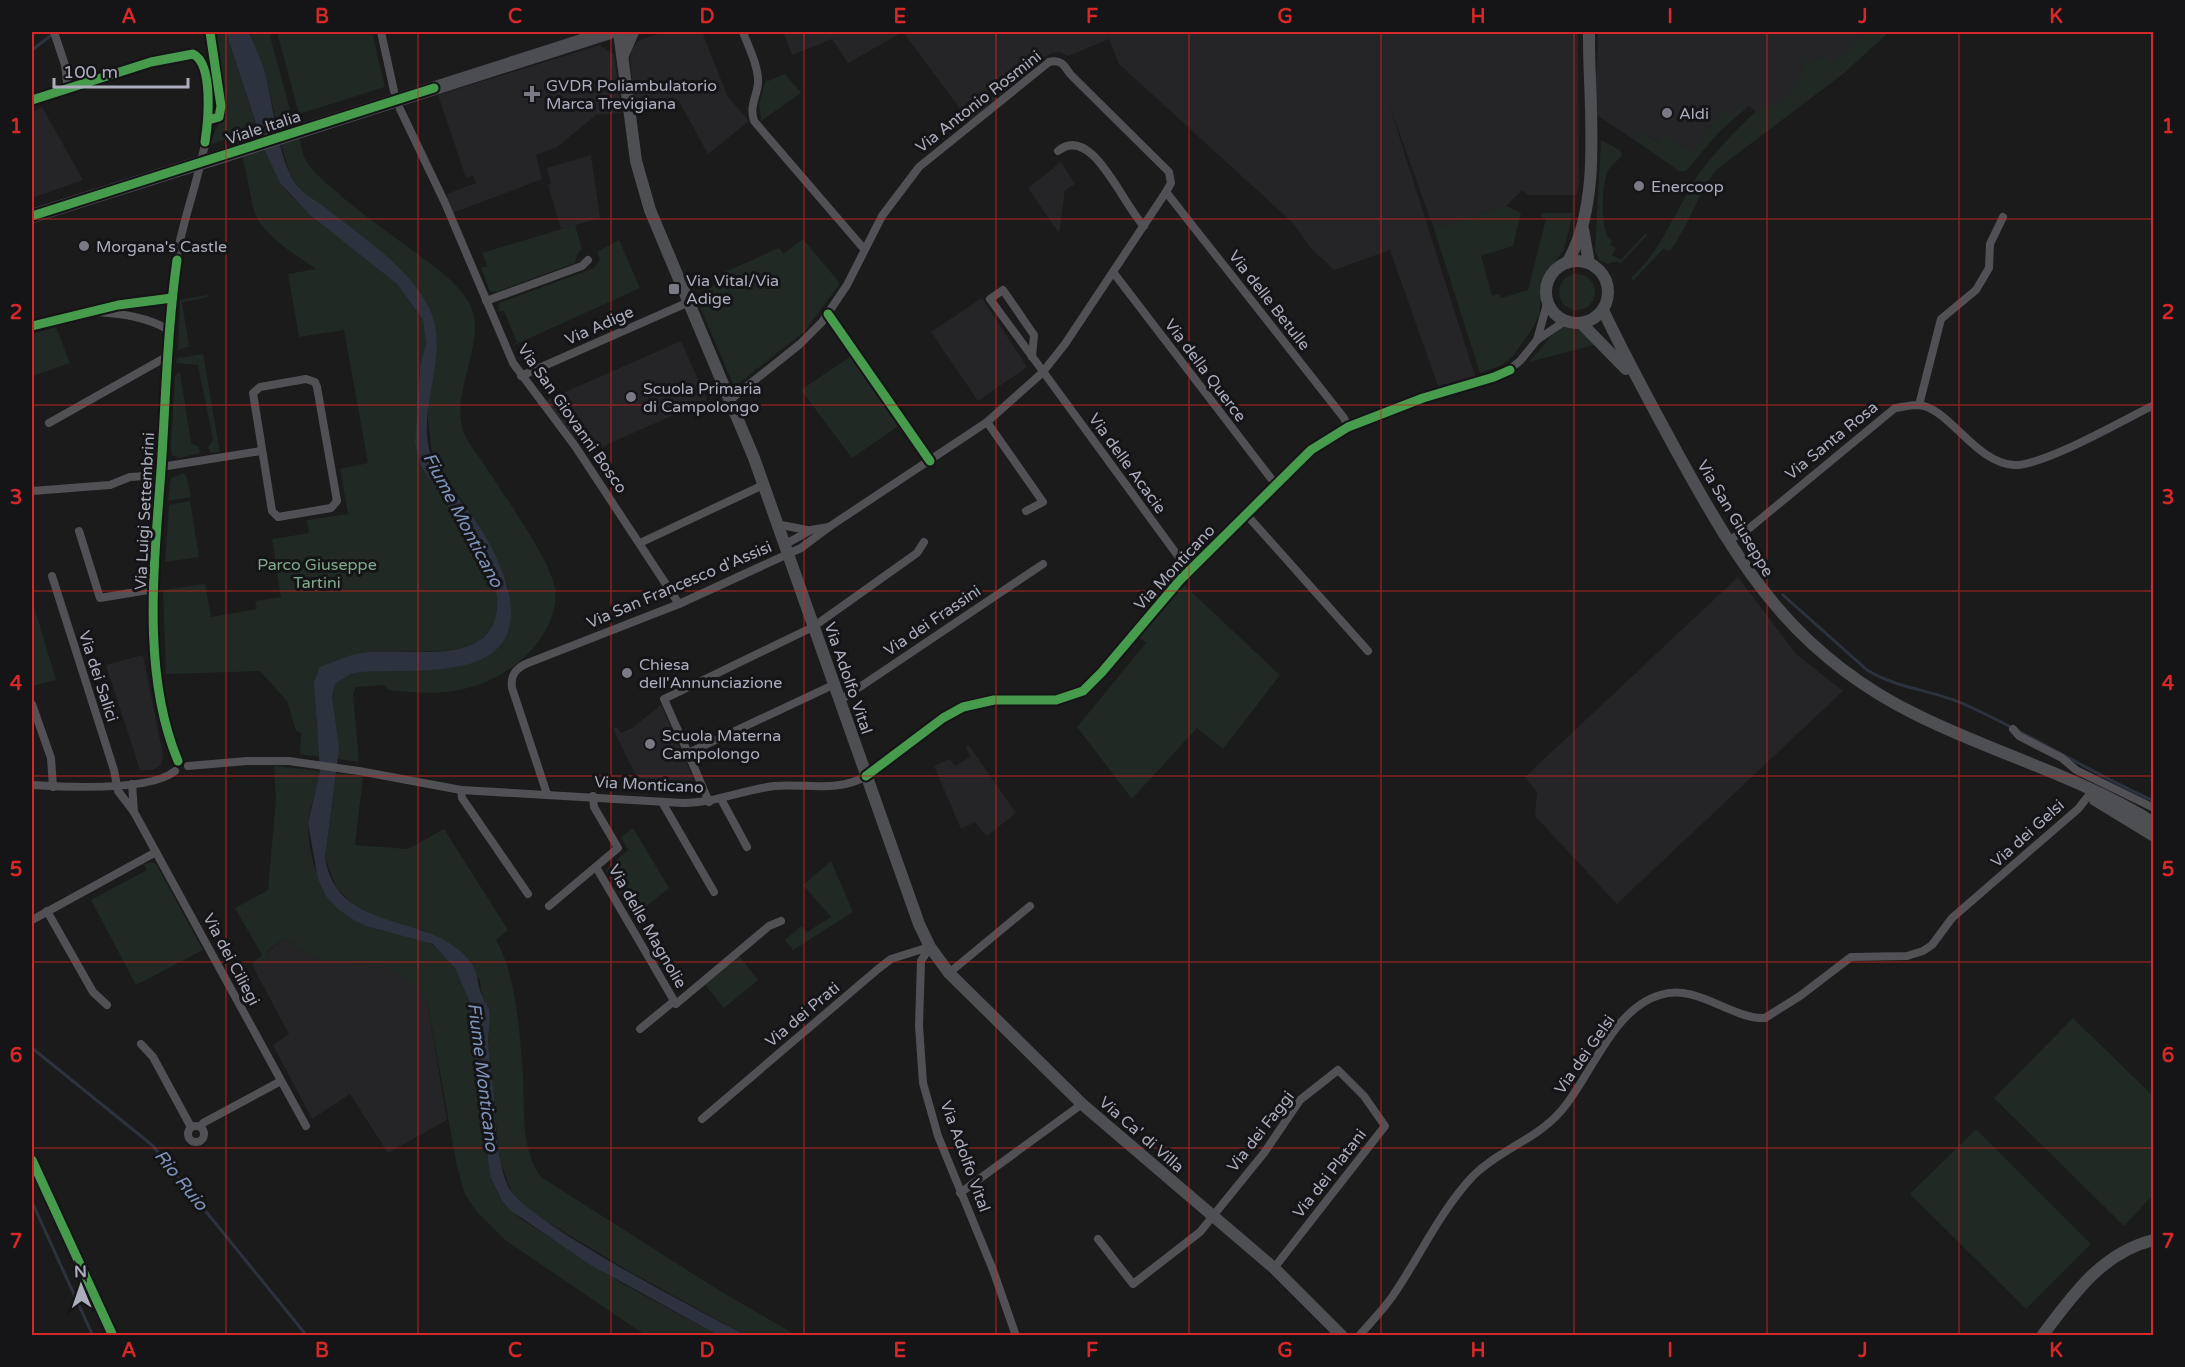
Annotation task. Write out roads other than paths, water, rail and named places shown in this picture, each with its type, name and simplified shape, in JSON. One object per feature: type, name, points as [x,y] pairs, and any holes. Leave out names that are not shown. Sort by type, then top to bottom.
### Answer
[{"type":"main road","name":"Viale Italia","points":[[32,216],[602,33]]},
{"type":"street","name":"Via Luigi Settembrini","points":[[178,761],[166,721],[158,675],[154,589],[172,298],[179,242],[208,120],[219,117],[221,106],[210,32]]},
{"type":"street","points":[[381,32],[394,91]]},
{"type":"street","name":"Via Adolfo Vital","points":[[619,32],[641,182],[655,224],[731,399],[930,947],[921,961],[920,1062],[938,1136],[993,1270],[1016,1335]]},
{"type":"street","points":[[622,59],[633,32]]},
{"type":"street","points":[[743,32],[758,77],[752,106],[757,126],[864,249]]},
{"type":"street","points":[[1567,263],[1583,222],[1590,172],[1588,32]]},
{"type":"street","points":[[55,34],[65,65],[68,89]]},
{"type":"street","points":[[32,100],[151,62],[193,54],[201,60],[204,73],[208,120]]},
{"type":"street","name":"Via Antonio Rosmini","points":[[731,399],[800,344],[828,314],[856,270],[864,249],[893,199],[919,167],[1043,65],[1055,60],[1063,63],[1070,74],[1169,172],[1169,188]]},
{"type":"street","name":"Via San Giovanni Bosco","points":[[400,109],[445,203],[507,353],[521,376],[575,446],[679,604]]},
{"type":"street","points":[[1058,151],[1075,143],[1093,152],[1144,226]]},
{"type":"street","points":[[786,549],[809,543],[829,527],[987,422],[1042,373],[1169,188]]},
{"type":"street","name":"Via delle Betulle","points":[[1169,188],[1344,418],[1348,427]]},
{"type":"street","points":[[2003,217],[1990,244],[1989,268],[1976,290],[1941,319],[1919,405],[1932,410],[1987,456],[2014,465],[2040,461],[2154,405]]},
{"type":"street","points":[[1583,222],[1589,263]]},
{"type":"street","points":[[486,301],[582,266],[588,260]]},
{"type":"street","points":[[1567,263],[1589,263],[1597,268],[1607,284],[1608,298],[1603,310],[1593,319],[1581,324],[1565,321],[1553,312],[1548,303],[1547,283],[1552,273],[1567,263]]},
{"type":"street","name":"Via della Querce","points":[[1113,272],[1276,485]]},
{"type":"street","name":"Via delle Acacie","points":[[1032,357],[1034,335],[1003,290],[990,299],[1042,373],[1189,571]]},
{"type":"street","points":[[32,326],[88,311],[172,298]]},
{"type":"street","name":"Via Adige","points":[[521,376],[689,302]]},
{"type":"street","name":"Via Monticano","points":[[1537,340],[1548,303]]},
{"type":"street","name":"Via San Giuseppe","points":[[1603,310],[1638,383],[1727,541],[1778,610],[1844,671],[1919,716],[2048,772],[2154,823]]},
{"type":"street","points":[[88,311],[134,316],[157,322],[170,330]]},
{"type":"street","points":[[828,314],[930,461]]},
{"type":"street","name":"Via Monticano","points":[[188,766],[247,761],[299,763],[359,771],[461,790],[592,796],[662,802],[709,802],[774,786],[841,785],[866,776],[943,718],[963,707],[994,700],[1056,700],[1083,691],[1189,571],[1311,450],[1348,427],[1424,398],[1505,373],[1520,361],[1537,340],[1565,321]]},
{"type":"street","name":"Via San Giuseppe","points":[[1581,324],[1596,336],[1638,383]]},
{"type":"street","points":[[1596,336],[1608,342],[1618,341]]},
{"type":"street","points":[[49,423],[168,356]]},
{"type":"street","points":[[306,379],[315,382],[337,495],[335,506],[284,518],[274,515],[261,451],[253,393],[260,387],[306,379]]},
{"type":"street","name":"Via Santa Rosa","points":[[1727,541],[1746,531],[1884,415],[1895,408],[1919,405]]},
{"type":"street","points":[[987,422],[1042,502],[1026,512]]},
{"type":"street","name":"Via Luigi Settembrini","points":[[32,491],[110,485],[130,477],[261,451]]},
{"type":"street","points":[[640,543],[763,485]]},
{"type":"street","points":[[1245,513],[1368,651]]},
{"type":"street","points":[[776,524],[811,530],[829,527]]},
{"type":"street","points":[[786,549],[811,530]]},
{"type":"street","points":[[79,531],[100,598],[154,589]]},
{"type":"street","points":[[709,802],[664,699],[813,627],[917,553],[924,542]]},
{"type":"street","name":"Via San Francesco d'Assisi","points":[[547,794],[511,679],[521,666],[679,604],[786,549]]},
{"type":"street","name":"Via dei Frassini","points":[[839,701],[1042,564]]},
{"type":"street","name":"Via dei Salici","points":[[52,576],[114,770],[116,785]]},
{"type":"street","points":[[688,753],[833,685]]},
{"type":"street","points":[[32,704],[51,758],[53,787]]},
{"type":"street","points":[[2013,729],[2019,736],[2061,758],[2076,770],[2154,808]]},
{"type":"street","points":[[178,761],[184,761],[188,766],[183,774],[175,771],[174,764],[178,761]]},
{"type":"street","points":[[32,785],[53,787],[132,784],[166,777],[175,771]]},
{"type":"street","name":"Via dei Ciliegi","points":[[132,784],[134,812]]},
{"type":"street","name":"Via dei Ciliegi","points":[[116,785],[134,812],[306,1126]]},
{"type":"street","points":[[461,790],[462,798],[528,894]]},
{"type":"street","name":"Via San Giuseppe","points":[[2091,793],[2154,836]]},
{"type":"street","name":"Via dei Gelsi","points":[[1359,1335],[1391,1299],[1451,1204],[1473,1176],[1549,1123],[1562,1110],[1612,1034],[1637,1008],[1660,994],[1685,994],[1765,1018],[1800,996],[1851,957],[1907,956],[1923,951],[1932,945],[1952,918],[2091,793]]},
{"type":"street","name":"Via delle Magnolie","points":[[549,906],[618,848],[594,807],[592,796]]},
{"type":"street","points":[[721,799],[747,847]]},
{"type":"street","points":[[662,802],[714,892]]},
{"type":"street","points":[[32,920],[156,852]]},
{"type":"street","name":"Via delle Magnolie","points":[[596,867],[676,1004],[769,926],[781,921]]},
{"type":"street","points":[[949,972],[1030,906]]},
{"type":"street","points":[[47,911],[93,992],[107,1005]]},
{"type":"street","name":"Via Ca' di Villa","points":[[930,947],[949,972],[1082,1104],[1274,1268],[1342,1335]]},
{"type":"street","name":"Via dei Prati","points":[[702,1119],[891,959],[930,947]]},
{"type":"street","name":"Via delle Magnolie","points":[[640,1029],[674,1001]]},
{"type":"street","points":[[141,1044],[153,1057],[196,1127],[281,1081]]},
{"type":"street","name":"Via dei Faggi","points":[[1098,1239],[1133,1284],[1200,1232],[1264,1153],[1300,1100],[1338,1070]]},
{"type":"street","name":"Via dei Platani","points":[[1274,1268],[1385,1126],[1364,1096],[1338,1070]]},
{"type":"street","points":[[960,1193],[1082,1104]]},
{"type":"street","points":[[32,1160],[113,1335]]},
{"type":"street","points":[[2042,1335],[2095,1271],[2123,1251],[2154,1240]]},
{"type":"water","name":"Fiume Monticano","points":[[226,32],[249,33],[267,79],[284,160],[296,184],[398,267],[411,280],[430,310],[436,328],[437,347],[427,423],[428,442],[433,461],[448,486],[473,516],[489,542],[506,583],[511,604],[510,624],[503,642],[489,656],[453,668],[361,672],[351,674],[335,684],[332,696],[339,749],[325,858],[333,883],[348,900],[367,912],[434,935],[455,947],[472,964],[481,994],[489,1010],[488,1048],[501,1162],[508,1186],[521,1201],[545,1221],[616,1265],[745,1335],[718,1335],[589,1264],[510,1210],[502,1201],[490,1176],[469,1000],[455,968],[433,944],[366,926],[352,919],[326,896],[318,879],[308,823],[320,771],[314,682],[320,667],[363,653],[431,652],[471,645],[486,635],[495,619],[497,595],[462,527],[421,466],[415,443],[420,366],[426,344],[423,320],[397,284],[309,214],[280,183],[264,149]]},
{"type":"waterway","points":[[32,50],[53,34]]},
{"type":"waterway","points":[[1783,595],[1867,670],[1891,681],[1966,705],[2154,801]]},
{"type":"waterway","name":"Rio Ruio","points":[[32,1048],[152,1145],[307,1336]]},
{"type":"waterway","points":[[32,1202],[93,1336]]},
{"type":"place","name":"GVDR Poliambulatorio Marca Trevigiana","points":[[532,94]]},
{"type":"place","name":"Aldi","points":[[1667,113]]},
{"type":"place","name":"Enercoop","points":[[1639,186]]},
{"type":"place","name":"Morgana's Castle","points":[[84,246]]},
{"type":"place","name":"Via Vital/Via Adige","points":[[674,289]]},
{"type":"place","name":"Scuola Primaria di Campolongo","points":[[631,397]]},
{"type":"place","name":"Chiesa dell'Annunciazione","points":[[627,673]]},
{"type":"place","name":"Scuola Materna Campolongo","points":[[650,744]]},
{"type":"park label","name":"Parco Giuseppe Tartini","points":[[317,573]]}]
